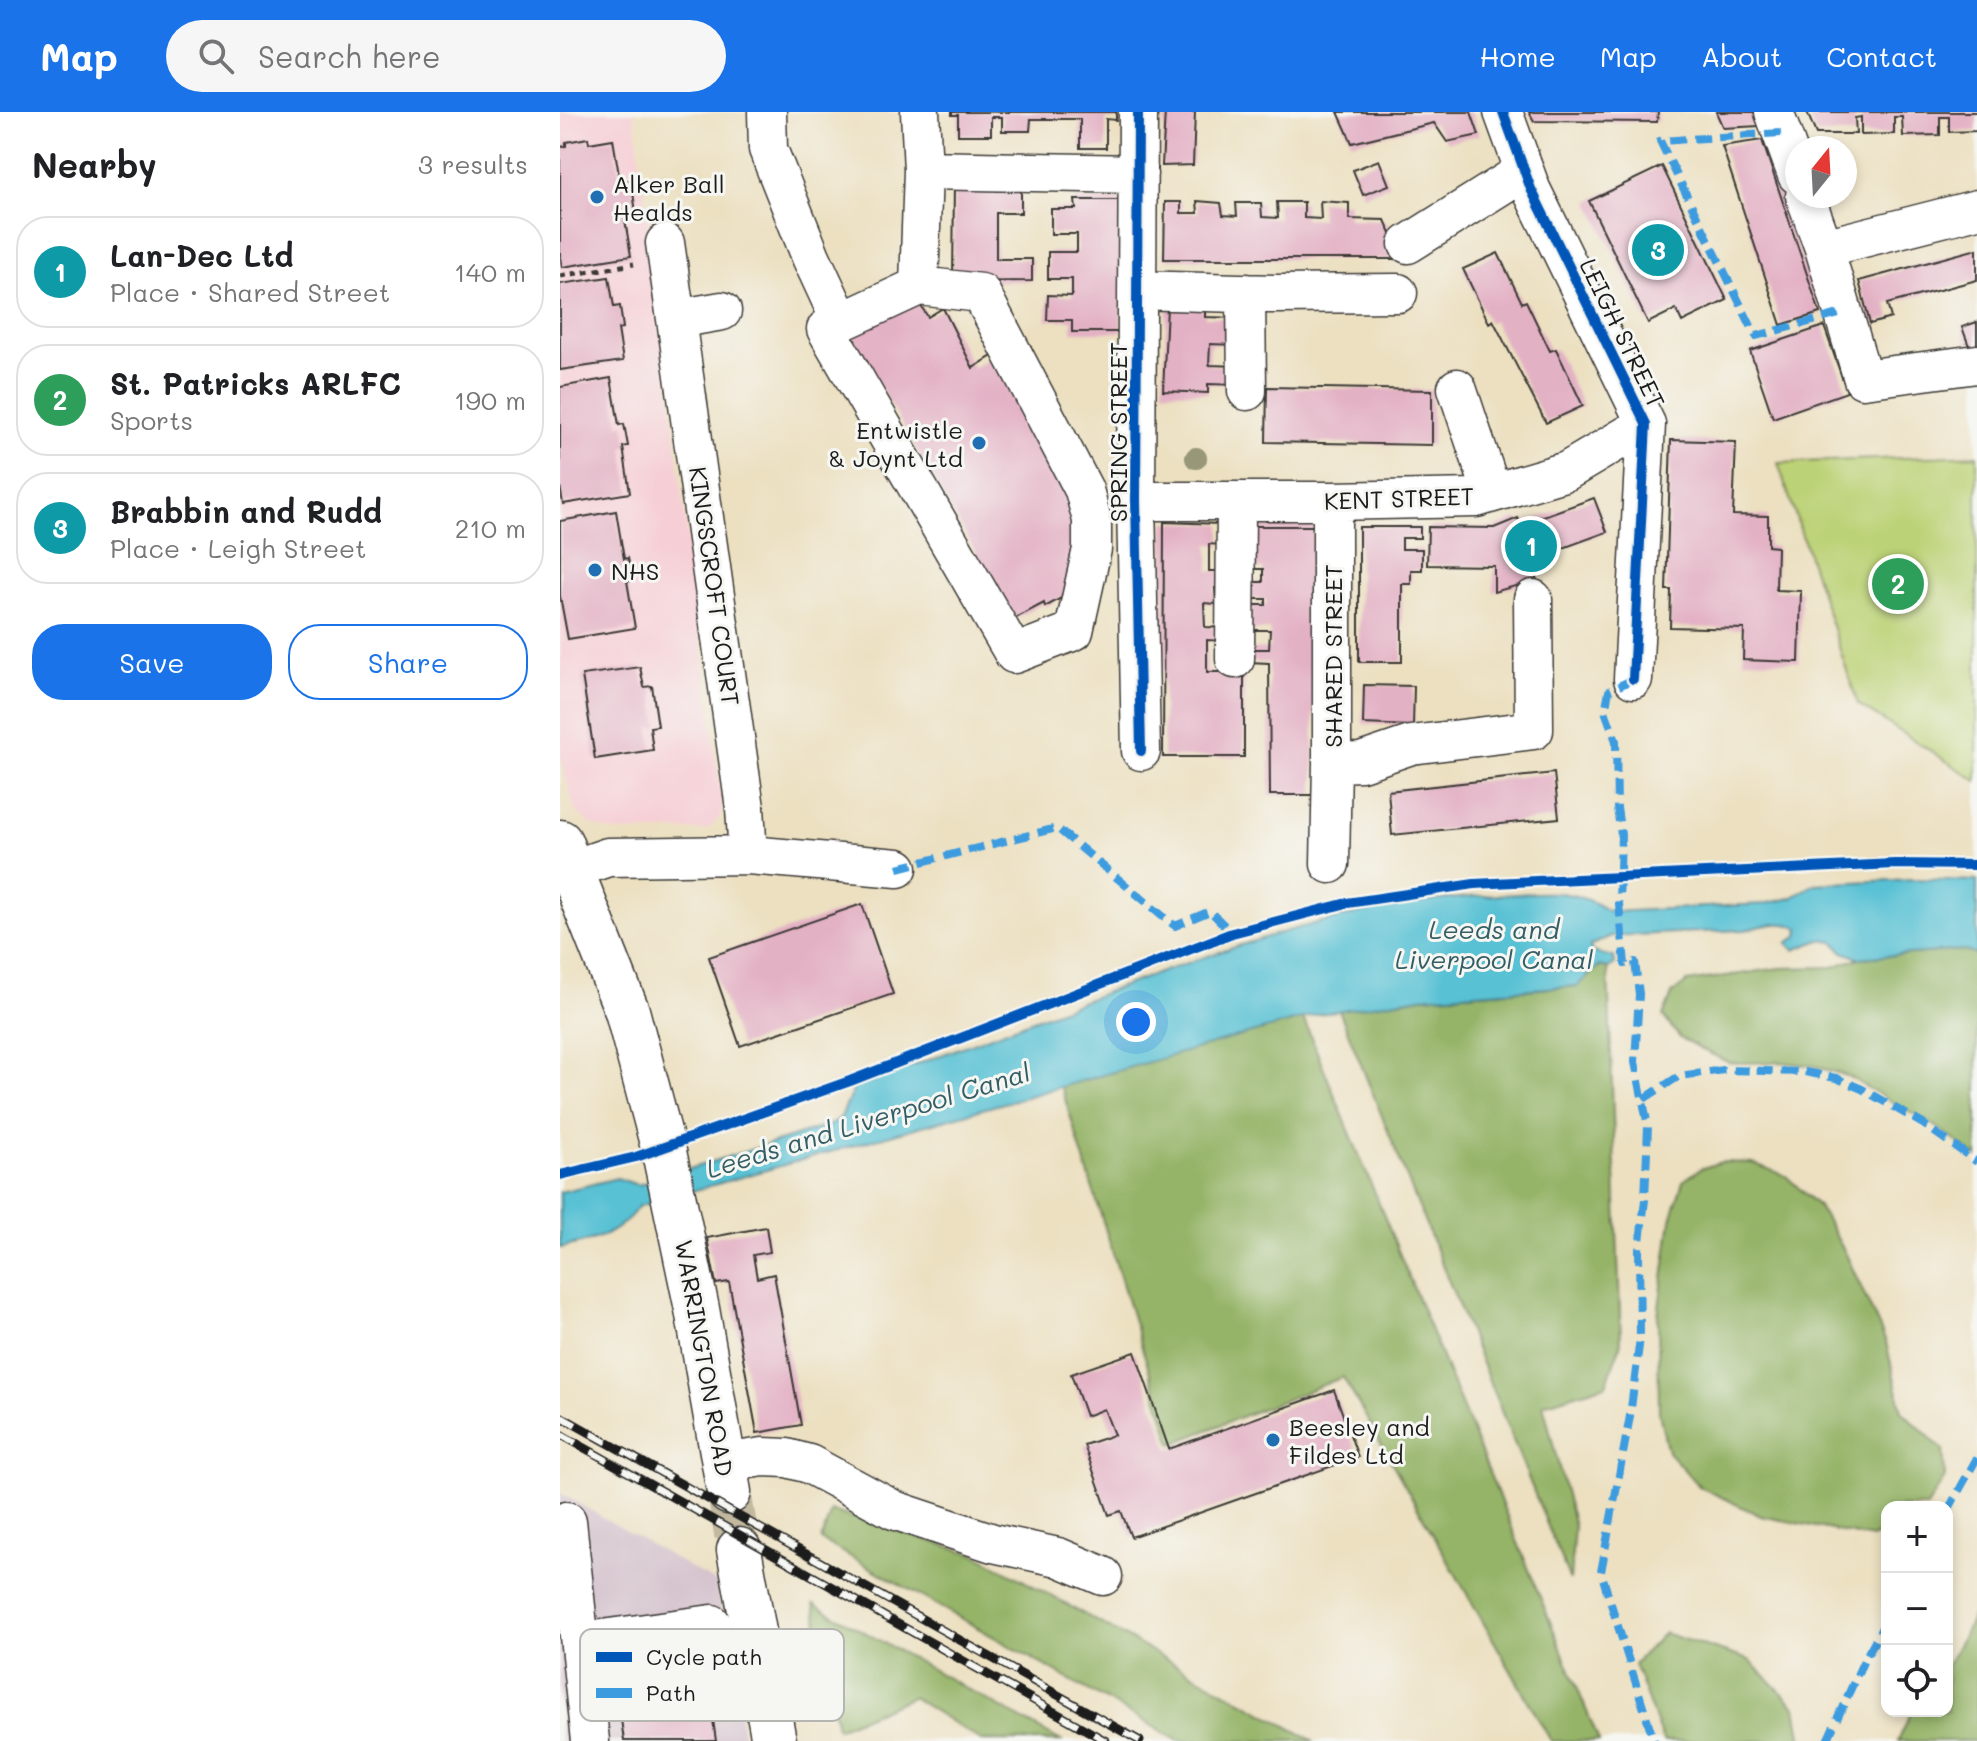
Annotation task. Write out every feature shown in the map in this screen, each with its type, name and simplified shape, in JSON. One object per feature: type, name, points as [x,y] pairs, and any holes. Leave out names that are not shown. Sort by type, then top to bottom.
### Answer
[{"type":"main road","name":"WARRINGTON ROAD","points":[[567,876],[627,1011],[681,1225],[684,1311],[727,1477]]},
{"type":"main road","points":[[739,1550],[753,1629]]},
{"type":"main road","points":[[770,1721],[774,1741]]},
{"type":"street","points":[[767,112],[768,149],[800,185],[811,257],[841,322]]},
{"type":"street","points":[[919,286],[923,170],[920,112]]},
{"type":"street","name":"SPRING STREET","points":[[1138,112],[1136,501],[1141,751]]},
{"type":"street","name":"LEIGH STREET","points":[[1503,112],[1524,171],[1646,424],[1633,679]]},
{"type":"street","points":[[1774,112],[1785,142]]},
{"type":"street","points":[[923,170],[1138,174]]},
{"type":"street","points":[[1408,244],[1524,171]]},
{"type":"street","points":[[1809,208],[1863,379],[1977,364]]},
{"type":"street","points":[[1824,248],[1977,209]]},
{"type":"street","name":"KINGSCROFT COURT","points":[[666,250],[739,761],[748,855]]},
{"type":"street","points":[[919,286],[981,293],[1084,490],[1092,520],[1092,549],[1074,631],[1014,654],[826,329],[919,286]]},
{"type":"street","points":[[1137,290],[1398,293]]},
{"type":"street","points":[[1247,391],[1260,293]]},
{"type":"street","points":[[676,319],[722,311]]},
{"type":"street","points":[[1457,388],[1492,493]]},
{"type":"street","name":"KENT STREET","points":[[1136,501],[1476,498],[1567,471],[1646,424]]},
{"type":"street","points":[[1235,659],[1236,501]]},
{"type":"street","name":"SHARED STREET","points":[[1332,501],[1332,763],[1361,762],[1411,745],[1534,730],[1533,599]]},
{"type":"street","points":[[1330,864],[1332,763]]},
{"type":"street","points":[[567,876],[608,857],[748,855],[898,868]]},
{"type":"street","points":[[727,1477],[763,1457],[787,1458],[809,1464],[894,1510],[993,1543],[1058,1557],[1103,1576]]},
{"type":"street","points":[[567,1521],[580,1642]]},
{"type":"street","points":[[675,1629],[712,1624]]},
{"type":"street","points":[[588,1721],[590,1741]]},
{"type":"path","points":[[560,276],[666,250]]},
{"type":"shaded area","points":[[560,112],[634,112],[722,806],[720,817],[707,830],[614,832],[590,824],[575,810],[560,753]]},
{"type":"shaded area","points":[[560,1493],[717,1583],[725,1629],[580,1629],[580,1721],[741,1721],[744,1741],[560,1741]]},
{"type":"green space","points":[[1977,455],[1977,781],[1858,704],[1778,463]]},
{"type":"green space","points":[[1963,950],[1977,955],[1977,1157],[1938,1128],[1847,1076],[1814,1066],[1781,1062],[1729,1063],[1680,1038],[1663,1016],[1672,994],[1687,982],[1780,968],[1833,967],[1859,958]]},
{"type":"green space","points":[[1599,966],[1608,968],[1621,1343],[1606,1385],[1543,1404],[1574,1526],[1570,1581],[1339,1010],[1421,997],[1577,986]]},
{"type":"green space","points":[[1303,1018],[1599,1741],[1551,1741],[1343,1377],[1172,1444],[1061,1086]]},
{"type":"green space","points":[[1721,1162],[1753,1163],[1786,1176],[1819,1207],[1845,1252],[1886,1342],[1902,1411],[1943,1450],[1945,1477],[1931,1501],[1881,1501],[1881,1534],[1872,1538],[1761,1516],[1700,1487],[1668,1452],[1659,1413],[1658,1315],[1671,1220],[1683,1181],[1700,1169]]},
{"type":"green space","points":[[831,1511],[977,1555],[1314,1741],[1179,1741],[821,1540]]},
{"type":"green space","points":[[1977,1602],[1977,1741],[1898,1741],[1909,1717],[1953,1717],[1953,1655]]},
{"type":"green space","points":[[814,1604],[1061,1741],[982,1741],[912,1697],[837,1728],[836,1721],[844,1721],[844,1629],[819,1629]]},
{"type":"green space","points":[[1664,1633],[1749,1660],[1796,1707],[1802,1741],[1663,1741],[1634,1664]]},
{"type":"water","name":"Leeds and Liverpool Canal","points":[[1912,879],[1977,881],[1977,955],[1963,950],[1859,958],[1843,952],[1834,942],[1820,940],[1794,950],[1787,943],[1798,936],[1799,929],[1780,924],[1745,930],[1611,936],[1590,946],[1592,952],[1614,957],[1615,964],[1608,968],[1599,966],[1577,986],[1421,997],[1319,1014],[639,1206],[613,1231],[560,1248],[560,1192],[617,1178],[638,1185],[830,1125],[841,1117],[854,1088],[1141,979],[1291,930],[1343,917],[1447,899],[1557,893],[1583,898],[1610,912],[1764,904],[1791,898],[1815,884]]},
{"type":"building","points":[[952,112],[1116,112],[1116,120],[1106,119],[1106,148],[1080,148],[1080,119],[1031,119],[1030,131],[1002,131],[1002,117],[991,117],[991,135],[958,135],[958,115],[952,115]]},
{"type":"building","points":[[1165,112],[1195,112],[1193,165],[1162,166]]},
{"type":"building","points":[[1338,112],[1471,112],[1479,135],[1447,142],[1434,123],[1352,143]]},
{"type":"building","points":[[1529,112],[1658,112],[1657,122],[1534,121]]},
{"type":"building","points":[[1716,112],[1754,112],[1759,126],[1723,128]]},
{"type":"building","points":[[1807,112],[1977,112],[1977,131],[1949,132],[1949,117],[1940,117],[1940,135],[1903,136],[1902,117],[1894,117],[1894,134],[1861,135],[1861,117],[1855,118],[1856,134],[1816,134]]},
{"type":"building","name":"Alker Ball Healds","points":[[588,138],[589,143],[613,139],[620,181],[631,180],[636,212],[624,214],[631,256],[562,267],[560,147],[566,146],[566,142]]},
{"type":"building","points":[[1762,140],[1820,313],[1781,325],[1722,146]]},
{"type":"building","points":[[1379,160],[1389,185],[1363,195],[1353,170]]},
{"type":"building","points":[[1662,166],[1727,300],[1682,322],[1676,309],[1648,323],[1589,201]]},
{"type":"building","points":[[954,181],[997,181],[997,191],[1021,191],[1021,213],[996,213],[996,259],[1032,259],[1032,281],[953,282]]},
{"type":"building","points":[[1075,200],[1122,200],[1121,332],[1072,332],[1072,320],[1047,320],[1048,295],[1072,296],[1072,279],[1048,279],[1048,252],[1077,252],[1077,234],[1051,234],[1051,209],[1076,209]]},
{"type":"building","points":[[1197,201],[1221,203],[1223,215],[1237,216],[1236,203],[1261,203],[1262,217],[1278,218],[1277,202],[1304,202],[1304,218],[1321,219],[1320,201],[1349,203],[1349,219],[1385,220],[1402,259],[1164,259],[1165,202],[1181,202],[1181,213],[1198,213]]},
{"type":"building","points":[[1977,249],[1977,280],[1887,304],[1891,318],[1870,324],[1859,281]]},
{"type":"building","points":[[1498,253],[1550,351],[1556,349],[1583,406],[1546,423],[1493,320],[1489,323],[1463,269]]},
{"type":"building","points":[[609,277],[614,307],[620,306],[623,328],[618,329],[623,361],[560,370],[560,284]]},
{"type":"building","name":"Entwistle & Joynt Ltd","points":[[915,297],[928,317],[943,308],[973,368],[997,353],[1085,519],[1080,588],[1014,619],[850,334]]},
{"type":"building","points":[[1167,307],[1205,309],[1205,317],[1238,318],[1237,345],[1210,344],[1209,365],[1241,366],[1240,385],[1208,384],[1208,393],[1163,391]]},
{"type":"building","points":[[1977,322],[1977,352],[1972,354],[1962,327]]},
{"type":"building","points":[[1824,326],[1847,392],[1773,418],[1750,351]]},
{"type":"building","points":[[611,378],[619,425],[624,424],[628,446],[623,447],[630,493],[563,504],[560,486],[560,387]]},
{"type":"building","points":[[1267,387],[1432,390],[1432,445],[1266,442]]},
{"type":"building","points":[[1671,440],[1736,442],[1733,515],[1768,516],[1768,546],[1777,547],[1776,590],[1801,591],[1799,662],[1743,660],[1744,629],[1670,627],[1671,590],[1666,590]]},
{"type":"building","points":[[1594,498],[1607,532],[1530,560],[1537,580],[1494,592],[1494,566],[1427,565],[1428,527],[1494,528],[1518,518],[1521,524]]},
{"type":"building","name":"NHS","points":[[616,511],[624,559],[628,558],[632,581],[627,581],[635,628],[568,639],[560,596],[560,521]]},
{"type":"building","points":[[1164,522],[1221,524],[1221,545],[1209,544],[1209,571],[1228,571],[1229,588],[1215,588],[1216,604],[1204,603],[1205,627],[1226,628],[1226,641],[1207,640],[1207,672],[1244,672],[1244,757],[1163,757]]},
{"type":"building","points":[[1252,526],[1313,526],[1314,795],[1270,795],[1269,663],[1249,662],[1249,649],[1269,649],[1270,630],[1250,630],[1250,605],[1266,605],[1266,599],[1250,599],[1250,582],[1263,582],[1263,569],[1252,569]]},
{"type":"building","points":[[1359,527],[1420,527],[1420,538],[1402,538],[1402,549],[1422,549],[1422,570],[1411,570],[1411,584],[1402,584],[1402,662],[1359,662]]},
{"type":"building","points":[[640,667],[644,687],[652,686],[658,726],[650,727],[653,750],[595,759],[582,675]]},
{"type":"building","points":[[1364,685],[1414,686],[1413,726],[1363,724]]},
{"type":"building","points":[[1554,773],[1559,818],[1392,835],[1388,791]]},
{"type":"building","points":[[862,904],[893,994],[740,1046],[709,957]]},
{"type":"building","points":[[766,1227],[770,1252],[753,1255],[757,1278],[774,1274],[801,1425],[757,1433],[729,1282],[716,1284],[707,1238]]},
{"type":"building","name":"Beesley and Fildes Ltd","points":[[1135,1352],[1169,1449],[1334,1390],[1358,1457],[1131,1537],[1121,1511],[1109,1515],[1084,1445],[1114,1435],[1104,1409],[1086,1416],[1071,1374]]},
{"type":"building","points":[[621,1721],[713,1721],[716,1741],[624,1741]]},
{"type":"tunnel","points":[[729,1492],[739,1550]]},
{"type":"railway","points":[[560,1416],[1140,1741]]},
{"type":"railway","points":[[560,1434],[1106,1741]]},
{"type":"marked path","points":[[1781,133],[1660,141],[1756,336],[1843,313]]},
{"type":"marked path","points":[[1633,679],[1609,691],[1605,711],[1616,741],[1617,808],[1621,835],[1619,904],[1625,964],[1635,962],[1639,994],[1635,1062],[1648,1126],[1639,1250],[1640,1338],[1630,1416],[1601,1572],[1654,1741]]},
{"type":"marked path","points":[[898,868],[1057,828],[1175,926],[1210,911],[1232,933]]},
{"type":"marked path","points":[[1644,1099],[1679,1076],[1724,1070],[1805,1072],[1836,1078],[1862,1089],[1923,1124],[1977,1162]]},
{"type":"marked path","points":[[1953,1501],[1977,1458]]},
{"type":"marked path","points":[[1827,1741],[1881,1630]]},
{"type":"cycle path","points":[[1138,112],[1136,501],[1141,751]]},
{"type":"cycle path","points":[[1503,112],[1531,189],[1646,424],[1633,679]]},
{"type":"cycle path","points":[[560,1175],[636,1157],[850,1081],[1232,933],[1347,903],[1474,884],[1894,864],[1977,865]]},
{"type":"place","name":"Alker Ball Healds","points":[[597,197]]},
{"type":"place","name":"Brabbin and Rudd","points":[[1658,250]]},
{"type":"place","name":"Entwistle & Joynt Ltd","points":[[979,443]]},
{"type":"place","name":"Lan-Dec Ltd","points":[[1531,546]]},
{"type":"place","name":"NHS","points":[[595,570]]},
{"type":"place","name":"St. Patricks ARLFC","points":[[1898,584]]},
{"type":"place","name":"Beesley and Fildes Ltd","points":[[1273,1440]]}]
